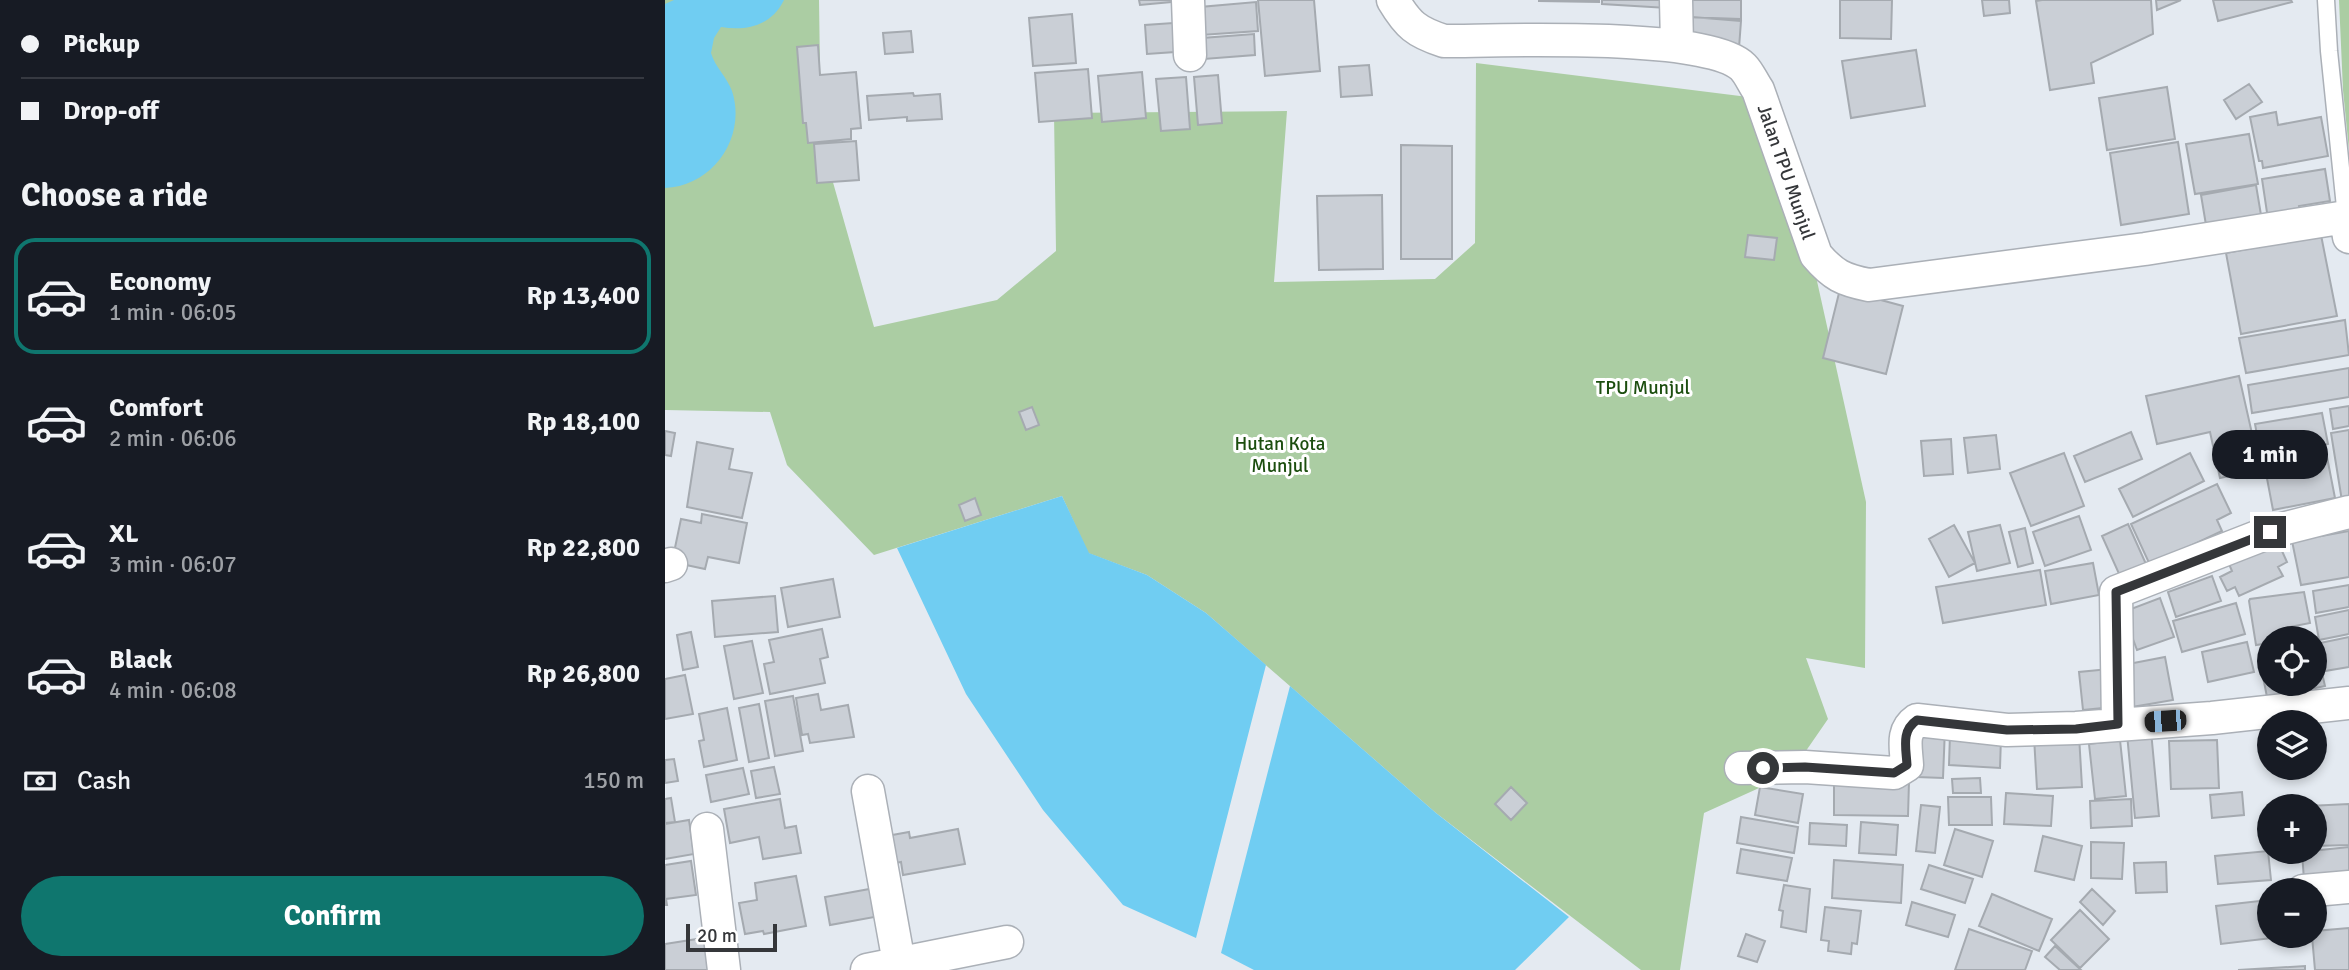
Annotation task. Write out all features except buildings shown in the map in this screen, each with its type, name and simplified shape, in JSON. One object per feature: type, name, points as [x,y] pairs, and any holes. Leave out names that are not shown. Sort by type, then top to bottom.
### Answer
[{"type":"street","points":[[1188,0],[1190,55]]},
{"type":"street","name":"Jalan TPU Munjul","points":[[1393,0],[1406,22],[1423,34],[1444,41],[1608,41],[1677,45],[1718,55],[1743,66],[1758,90],[1816,255],[1829,270],[1847,281],[1869,285],[2145,249],[2348,227]]},
{"type":"street","points":[[1676,0],[1677,45]]},
{"type":"street","points":[[2118,724],[2116,592],[2270,532],[2349,512]]},
{"type":"street","points":[[1741,768],[1805,767],[1894,773],[1907,765],[1905,735],[1909,725],[1917,720],[2007,730],[2076,729],[2349,704]]},
{"type":"street","points":[[868,791],[901,967]]},
{"type":"street","points":[[707,829],[724,970]]},
{"type":"street","points":[[2327,889],[2349,887]]},
{"type":"street","points":[[866,970],[901,967],[1007,942]]},
{"type":"lane","points":[[2326,0],[2348,227]]},
{"type":"green space","points":[[665,0],[819,0],[821,140],[874,327],[997,300],[1056,251],[1054,113],[1287,111],[1274,282],[1435,279],[1475,243],[1476,63],[1748,97],[1813,263],[1866,502],[1865,668],[1806,658],[1828,719],[1790,774],[1704,813],[1680,970],[1641,970],[1436,813],[1206,613],[1147,575],[1088,553],[1062,496],[874,555],[787,465],[770,412],[665,410]]},
{"type":"green space","points":[[2339,0],[2349,0],[2349,150],[2343,90]]},
{"type":"water","points":[[674,0],[784,0],[779,9],[765,21],[749,27],[721,27],[714,38],[711,53],[730,86],[735,108],[735,125],[730,141],[711,169],[682,185],[665,188],[665,4]]},
{"type":"water","points":[[1062,496],[1089,553],[1147,575],[1206,613],[1266,665],[1196,938],[1123,905],[1043,810],[966,694],[897,548]]},
{"type":"water","points":[[1290,686],[1436,813],[1569,917],[1515,970],[1254,970],[1221,953]]},
{"type":"route","points":[[1763,768],[1805,767],[1894,773],[1901,771],[1907,765],[1905,735],[1909,725],[1917,720],[2007,730],[2076,729],[2118,724],[2116,592],[2270,532]]},
{"type":"park label","name":"TPU Munjul","points":[[1643,388]]},
{"type":"park label","name":"Hutan Kota Munjul","points":[[1280,455]]}]
